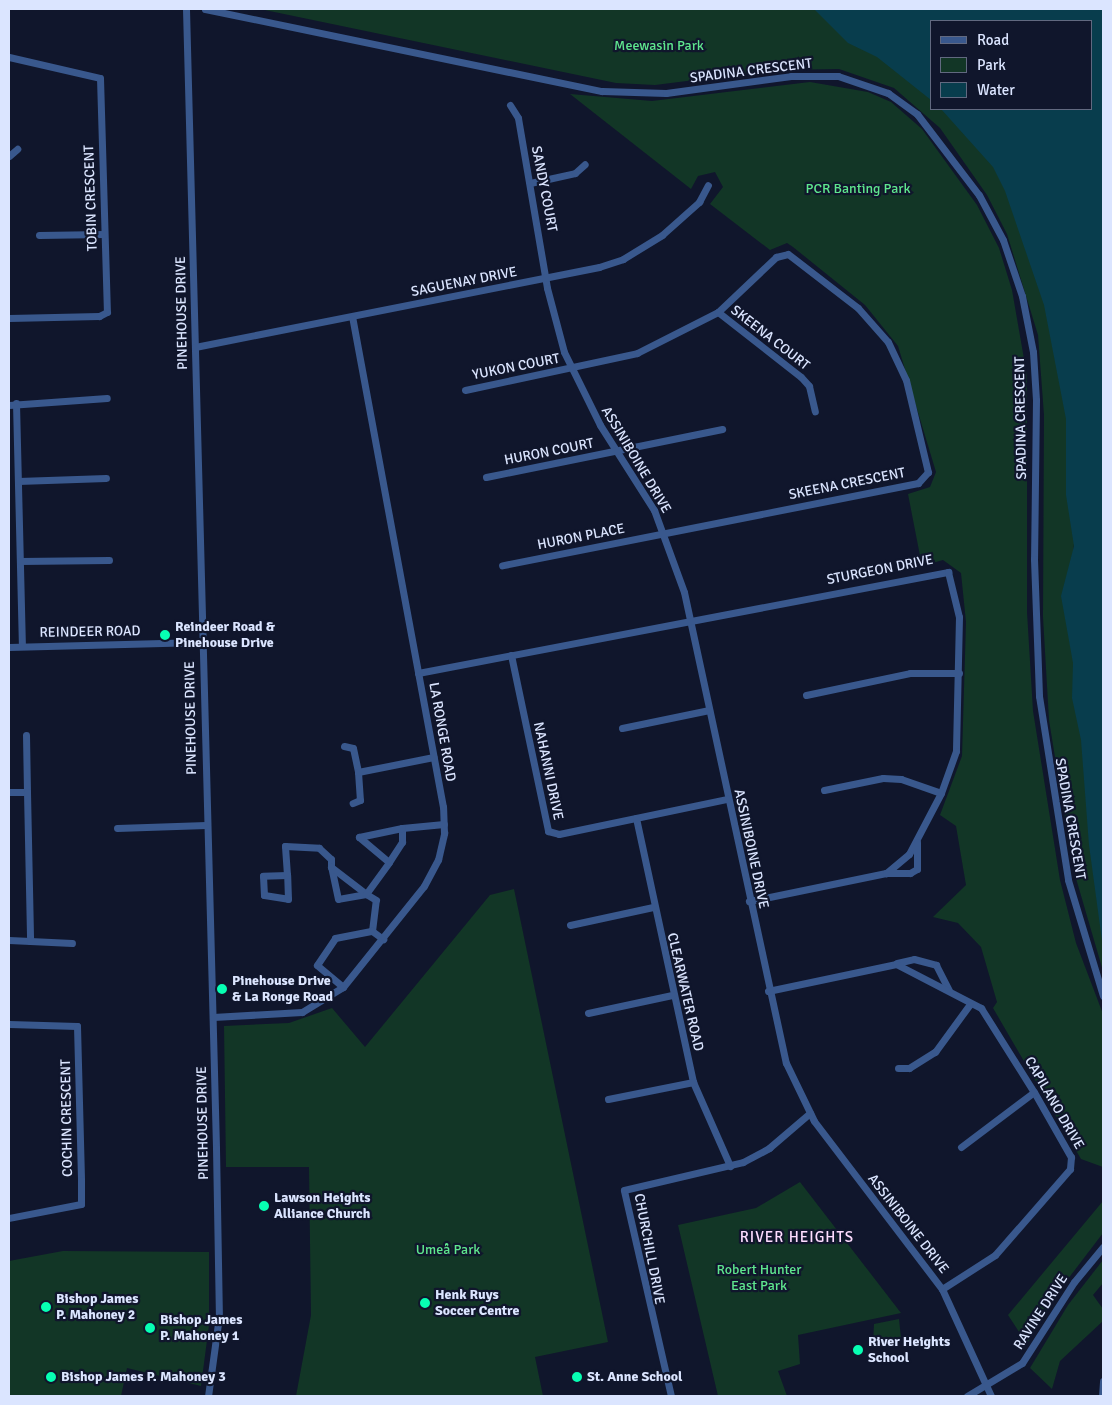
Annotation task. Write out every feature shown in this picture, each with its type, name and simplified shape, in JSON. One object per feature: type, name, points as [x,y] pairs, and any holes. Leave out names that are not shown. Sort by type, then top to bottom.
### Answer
[{"type":"street","name":"PINEHOUSE DRIVE","points":[[186,9],[201,642],[213,1017],[219,1316],[208,1396]]},
{"type":"street","name":"SPADINA CRESCENT","points":[[205,9],[602,91],[666,93],[791,76],[838,76],[888,93],[917,114],[979,195],[1003,240],[1022,296],[1036,400],[1034,568],[1039,696],[1066,871],[1103,996]]},
{"type":"street","name":"TOBIN CRESCENT","points":[[9,58],[100,78],[107,312],[99,316],[9,318]]},
{"type":"street","name":"SANDY COURT","points":[[510,105],[518,118],[546,279]]},
{"type":"street","points":[[9,156],[17,149]]},
{"type":"street","points":[[530,183],[575,173],[585,164]]},
{"type":"street","name":"SAGUENAY DRIVE","points":[[195,347],[546,279],[623,259],[648,245],[699,202],[708,185]]},
{"type":"street","points":[[39,235],[104,234]]},
{"type":"street","name":"SKEENA CRESCENT","points":[[571,369],[637,353],[718,312],[776,257],[796,257],[858,308],[888,342],[906,380],[927,476],[918,483],[665,533]]},
{"type":"street","name":"ASSINIBOINE DRIVE","points":[[546,279],[571,369],[665,533],[690,620],[768,991],[786,1063],[810,1113],[942,1289],[992,1396]]},
{"type":"street","name":"SKEENA COURT","points":[[718,312],[801,377],[809,386],[815,411]]},
{"type":"street","name":"LA RONGE ROAD","points":[[213,1017],[302,1012],[343,987],[383,939],[434,868],[444,824],[434,757],[352,317]]},
{"type":"street","name":"YUKON COURT","points":[[466,390],[571,369]]},
{"type":"street","points":[[22,646],[18,481],[12,404],[107,398]]},
{"type":"street","name":"HURON COURT","points":[[486,476],[722,430]]},
{"type":"street","points":[[18,481],[106,478]]},
{"type":"street","name":"HURON PLACE","points":[[502,565],[665,533]]},
{"type":"street","points":[[20,561],[109,560]]},
{"type":"street","name":"STURGEON DRIVE","points":[[690,620],[944,571],[951,575],[960,617],[956,751],[942,792],[917,841],[886,873]]},
{"type":"street","points":[[418,673],[690,620]]},
{"type":"street","name":"REINDEER ROAD","points":[[9,647],[201,642]]},
{"type":"street","name":"NAHANNI DRIVE","points":[[511,655],[548,831],[559,834],[727,799]]},
{"type":"street","points":[[806,695],[910,672],[959,673]]},
{"type":"street","points":[[622,728],[708,710]]},
{"type":"street","points":[[26,735],[30,941]]},
{"type":"street","points":[[344,746],[353,748],[358,772],[360,800],[354,803]]},
{"type":"street","points":[[358,772],[434,757]]},
{"type":"street","points":[[824,790],[901,779],[942,792]]},
{"type":"street","points":[[9,792],[27,792]]},
{"type":"street","name":"CLEARWATER ROAD","points":[[636,818],[653,907],[693,1082],[730,1166]]},
{"type":"street","points":[[389,862],[359,837],[402,828],[444,824]]},
{"type":"street","points":[[117,828],[206,825]]},
{"type":"street","points":[[286,875],[263,876],[264,895],[288,899],[285,846],[319,848],[331,859],[334,895],[338,898],[366,894],[402,842],[402,828]]},
{"type":"street","name":"STURGEON DRIVE","points":[[749,901],[886,873],[910,873],[917,869],[917,841]]},
{"type":"street","points":[[331,867],[376,900],[372,931]]},
{"type":"street","points":[[570,925],[653,907]]},
{"type":"street","points":[[343,987],[317,965],[334,938],[372,931],[383,939]]},
{"type":"street","points":[[9,940],[72,943]]},
{"type":"street","name":"CAPILANO DRIVE","points":[[768,991],[914,960],[936,964],[949,990]]},
{"type":"street","name":"CAPILANO DRIVE","points":[[896,964],[949,990],[988,1015],[1071,1157],[1070,1169],[995,1255],[942,1289]]},
{"type":"street","points":[[588,1013],[672,995]]},
{"type":"street","points":[[898,1068],[909,1068],[935,1052],[970,1004]]},
{"type":"street","name":"COCHIN CRESCENT","points":[[9,1024],[77,1026],[81,1180],[80,1204],[9,1218]]},
{"type":"street","points":[[608,1099],[693,1082]]},
{"type":"street","points":[[962,1147],[1034,1092]]},
{"type":"street","name":"CHURCHILL DRIVE","points":[[670,1396],[624,1190],[730,1166],[769,1148],[810,1113]]},
{"type":"street","name":"RAVINE DRIVE","points":[[966,1396],[988,1386],[1022,1363],[1074,1282],[1103,1247]]},
{"type":"street","points":[[1102,1396],[1103,1381]]},
{"type":"green space","name":"Meewasin Park","points":[[260,9],[827,9],[930,90],[930,110],[952,110],[1002,167],[1026,233],[1069,399],[1075,529],[1069,613],[1103,918],[1103,971],[1073,868],[1049,720],[1043,617],[1044,415],[1038,335],[1007,234],[987,195],[940,128],[894,88],[839,69],[774,70],[655,85],[616,83]]},
{"type":"green space","name":"PCR Banting Park","points":[[810,82],[868,92],[891,102],[922,129],[977,205],[999,248],[1012,290],[1027,376],[1027,612],[1033,711],[1060,880],[1076,943],[1103,1014],[1103,1167],[1081,1159],[993,1008],[997,1002],[981,947],[958,923],[933,917],[966,885],[956,826],[940,815],[962,756],[966,622],[961,573],[943,560],[922,566],[908,494],[930,487],[936,472],[898,346],[865,305],[793,247],[787,243],[770,250],[710,204],[723,187],[715,172],[698,176],[691,189],[570,94],[652,101]]},
{"type":"green space","name":"Umeå Park","points":[[514,889],[608,1342],[535,1357],[543,1396],[296,1396],[311,1315],[309,1167],[226,1167],[224,1026],[289,1023],[332,1008],[365,1047],[490,895]]},
{"type":"green space","name":"Robert Hunter East Park","points":[[800,1182],[901,1313],[798,1335],[800,1364],[778,1371],[787,1396],[718,1396],[678,1225],[756,1208]]},
{"type":"green space","points":[[1103,1201],[1103,1233],[1058,1292],[1027,1344],[1008,1315]]},
{"type":"green space","points":[[63,1251],[209,1252],[209,1325],[201,1386],[127,1368],[121,1396],[9,1396],[9,1261]]},
{"type":"green space","points":[[1103,1260],[1103,1283],[1093,1295],[1103,1309],[1103,1321],[1060,1361],[1052,1389],[1030,1368],[1068,1305]]},
{"type":"green space","points":[[899,1319],[901,1338],[873,1344],[874,1324]]},
{"type":"water","points":[[814,9],[1103,9],[1103,948],[1089,845],[1081,740],[1072,698],[1073,663],[1061,596],[1074,546],[1066,495],[1066,419],[1044,305],[1005,191],[993,167],[942,110],[1092,110],[1092,20],[930,20],[930,99],[877,57],[848,43]]},
{"type":"place","name":"Reindeer Road & Pinehouse Drive","points":[[165,635]]},
{"type":"place","name":"Pinehouse Drive & La Ronge Road","points":[[222,989]]},
{"type":"place","name":"Lawson Heights Alliance Church","points":[[264,1206]]},
{"type":"place","name":"Henk Ruys Soccer Centre","points":[[425,1303]]},
{"type":"place","name":"Bishop James P. Mahoney 2","points":[[46,1307]]},
{"type":"place","name":"Bishop James P. Mahoney 1","points":[[150,1328]]},
{"type":"place","name":"River Heights School","points":[[858,1350]]},
{"type":"place","name":"Bishop James P. Mahoney 3","points":[[51,1377]]},
{"type":"place","name":"St. Anne School","points":[[577,1377]]},
{"type":"district","name":"RIVER HEIGHTS","points":[[797,1238]]}]
